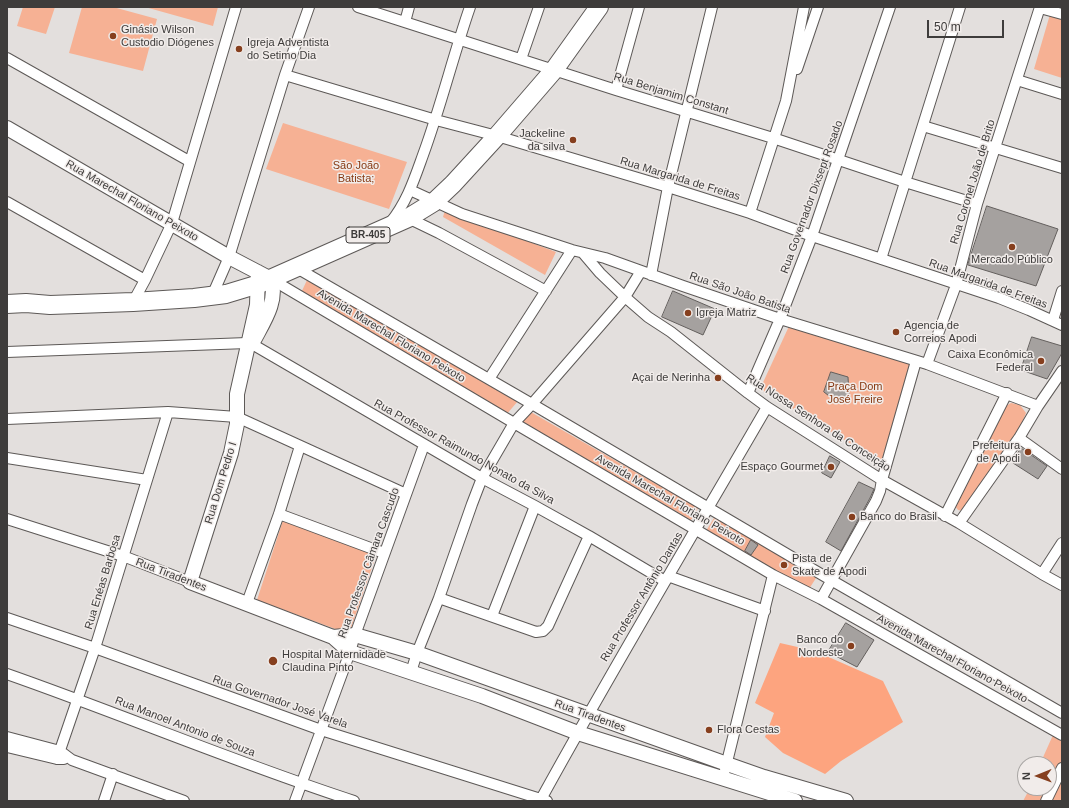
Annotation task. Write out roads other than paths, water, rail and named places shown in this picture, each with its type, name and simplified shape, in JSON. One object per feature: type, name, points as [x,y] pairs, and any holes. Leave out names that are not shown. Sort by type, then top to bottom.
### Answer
[{"type":"highway","name":"BR-405","points":[[7,304],[26,303],[50,305],[133,302],[212,296],[236,291],[262,278],[295,267],[408,218],[434,202],[453,184],[497,136],[554,70],[599,7]]},
{"type":"highway","name":"BR-405","points":[[7,313],[26,311],[50,305]]},
{"type":"street","points":[[133,302],[172,223],[236,7]]},
{"type":"street","points":[[212,296],[229,257],[309,7]]},
{"type":"street","name":"Rua Benjamim Constant","points":[[358,7],[978,204]]},
{"type":"street","points":[[405,22],[409,7]]},
{"type":"street","points":[[386,227],[401,209],[410,190],[436,120],[470,7]]},
{"type":"street","points":[[521,59],[539,7]]},
{"type":"street","points":[[616,90],[639,7]]},
{"type":"street","points":[[652,275],[668,187],[712,7]]},
{"type":"street","points":[[786,101],[804,7]]},
{"type":"street","points":[[750,213],[773,138],[818,7]]},
{"type":"street","name":"Rua Governador Dixsept Rosado","points":[[748,393],[780,319],[812,236],[890,7]]},
{"type":"street","points":[[881,259],[960,7]]},
{"type":"street","points":[[1040,8],[1062,14]]},
{"type":"street","name":"Rua Coronel João de Brito","points":[[927,364],[956,285],[978,204],[1040,8]]},
{"type":"street","points":[[7,58],[190,161]]},
{"type":"street","name":"Rua Margarida de Freitas","points":[[286,75],[436,120],[497,136],[750,213],[812,236],[1005,300],[1058,323]]},
{"type":"street","points":[[1017,80],[1062,94]]},
{"type":"street","points":[[923,126],[1062,168]]},
{"type":"street","name":"Rua Marechal Floriano Peixoto","points":[[7,128],[172,223],[262,278]]},
{"type":"street","name":"Rua São João Batista","points":[[410,190],[462,214],[572,250],[605,258],[780,319],[927,364],[1038,406]]},
{"type":"street","points":[[7,202],[145,280]]},
{"type":"street","points":[[408,218],[439,233],[546,291]]},
{"type":"street","points":[[489,379],[572,250]]},
{"type":"street","name":"Rua Nossa Senhora da Conceição","points":[[583,253],[600,273],[648,317],[671,332],[767,407],[882,480],[945,516],[959,522],[1062,585]]},
{"type":"street","name":"Avenida Marechal Floriano Peixoto","points":[[295,267],[1062,713]]},
{"type":"street","points":[[411,672],[482,478],[514,423],[625,297],[641,271]]},
{"type":"street","name":"Avenida Marechal Floriano Peixoto","points":[[262,278],[774,575],[821,599],[1062,735]]},
{"type":"street","name":"Rua Dom Pedro I","points":[[190,582],[236,434],[237,394],[245,359],[250,344],[270,306],[273,290],[262,278]]},
{"type":"street","points":[[1058,323],[1062,291]]},
{"type":"street","points":[[7,352],[250,344]]},
{"type":"street","name":"Rua Professor Raimundo Nonato da Silva","points":[[250,344],[482,478],[666,578],[764,611]]},
{"type":"street","points":[[821,599],[876,501],[880,491],[916,361]]},
{"type":"street","points":[[959,522],[1019,438],[1038,406],[1062,371]]},
{"type":"street","points":[[945,516],[1007,393]]},
{"type":"street","name":"Rua Professor Antônio Dantas","points":[[543,800],[587,715],[767,407]]},
{"type":"street","points":[[7,419],[168,412],[237,417],[406,494]]},
{"type":"street","name":"Rua Enéas Barbosa","points":[[58,755],[95,648],[168,412]]},
{"type":"street","points":[[1019,438],[1062,469]]},
{"type":"street","name":"Rua Professor Câmara Cascudo","points":[[295,801],[424,445]]},
{"type":"street","points":[[247,603],[279,514],[300,446]]},
{"type":"street","points":[[7,458],[147,480]]},
{"type":"street","points":[[492,616],[535,506]]},
{"type":"street","points":[[279,514],[384,553]]},
{"type":"street","name":"Rua Tiradentes","points":[[7,519],[123,556],[247,603],[333,637],[350,652],[482,696],[578,733],[723,778],[761,796],[796,801]]},
{"type":"street","points":[[439,598],[536,632],[541,632],[548,626],[589,536]]},
{"type":"street","points":[[1042,574],[1062,543]]},
{"type":"street","points":[[723,778],[774,575]]},
{"type":"street","name":"Rua Governador José Varela","points":[[7,618],[95,648],[321,730],[543,800]]},
{"type":"street","name":"Rua Tiradentes","points":[[333,637],[355,634],[417,653],[764,777],[846,801]]},
{"type":"street","name":"Rua Manoel Antonio de Souza","points":[[7,674],[301,784],[354,801]]},
{"type":"street","points":[[482,696],[487,679]]},
{"type":"street","points":[[7,737],[113,774],[184,801]]},
{"type":"street","points":[[7,747],[58,755]]},
{"type":"street","points":[[1046,801],[1062,768]]},
{"type":"street","points":[[104,801],[113,774]]},
{"type":"street","points":[[761,796],[764,777]]},
{"type":"place","name":"Ginásio Wilson Custodio Diógenes","points":[[113,36]]},
{"type":"place","name":"Igreja Adventista do Setimo Dia","points":[[239,49]]},
{"type":"place","name":"Jackeline da silva","points":[[573,140]]},
{"type":"place","name":"Mercado Público","points":[[1012,247]]},
{"type":"place","name":"Igreja Matriz","points":[[688,313]]},
{"type":"place","name":"Agencia de Correios Apodi","points":[[896,332]]},
{"type":"place","name":"Caixa Econômica Federal","points":[[1041,361]]},
{"type":"place","name":"Açai de Nerinha","points":[[718,378]]},
{"type":"place","name":"Prefeitura de Apodi","points":[[1028,452]]},
{"type":"place","name":"Espaço Gourmet","points":[[831,467]]},
{"type":"place","name":"Banco do Brasil","points":[[852,517]]},
{"type":"place","name":"Pista de Skate de Apodi","points":[[784,565]]},
{"type":"place","name":"Banco do Nordeste","points":[[851,646]]},
{"type":"place","name":"Hospital Maternidade Claudina Pinto","points":[[273,661]]},
{"type":"place","name":"Flora Cestas","points":[[709,730]]},
{"type":"park label","name":"São João Batista;","points":[[356,172]]},
{"type":"park label","name":"Praça Dom José Freire","points":[[855,393]]}]
